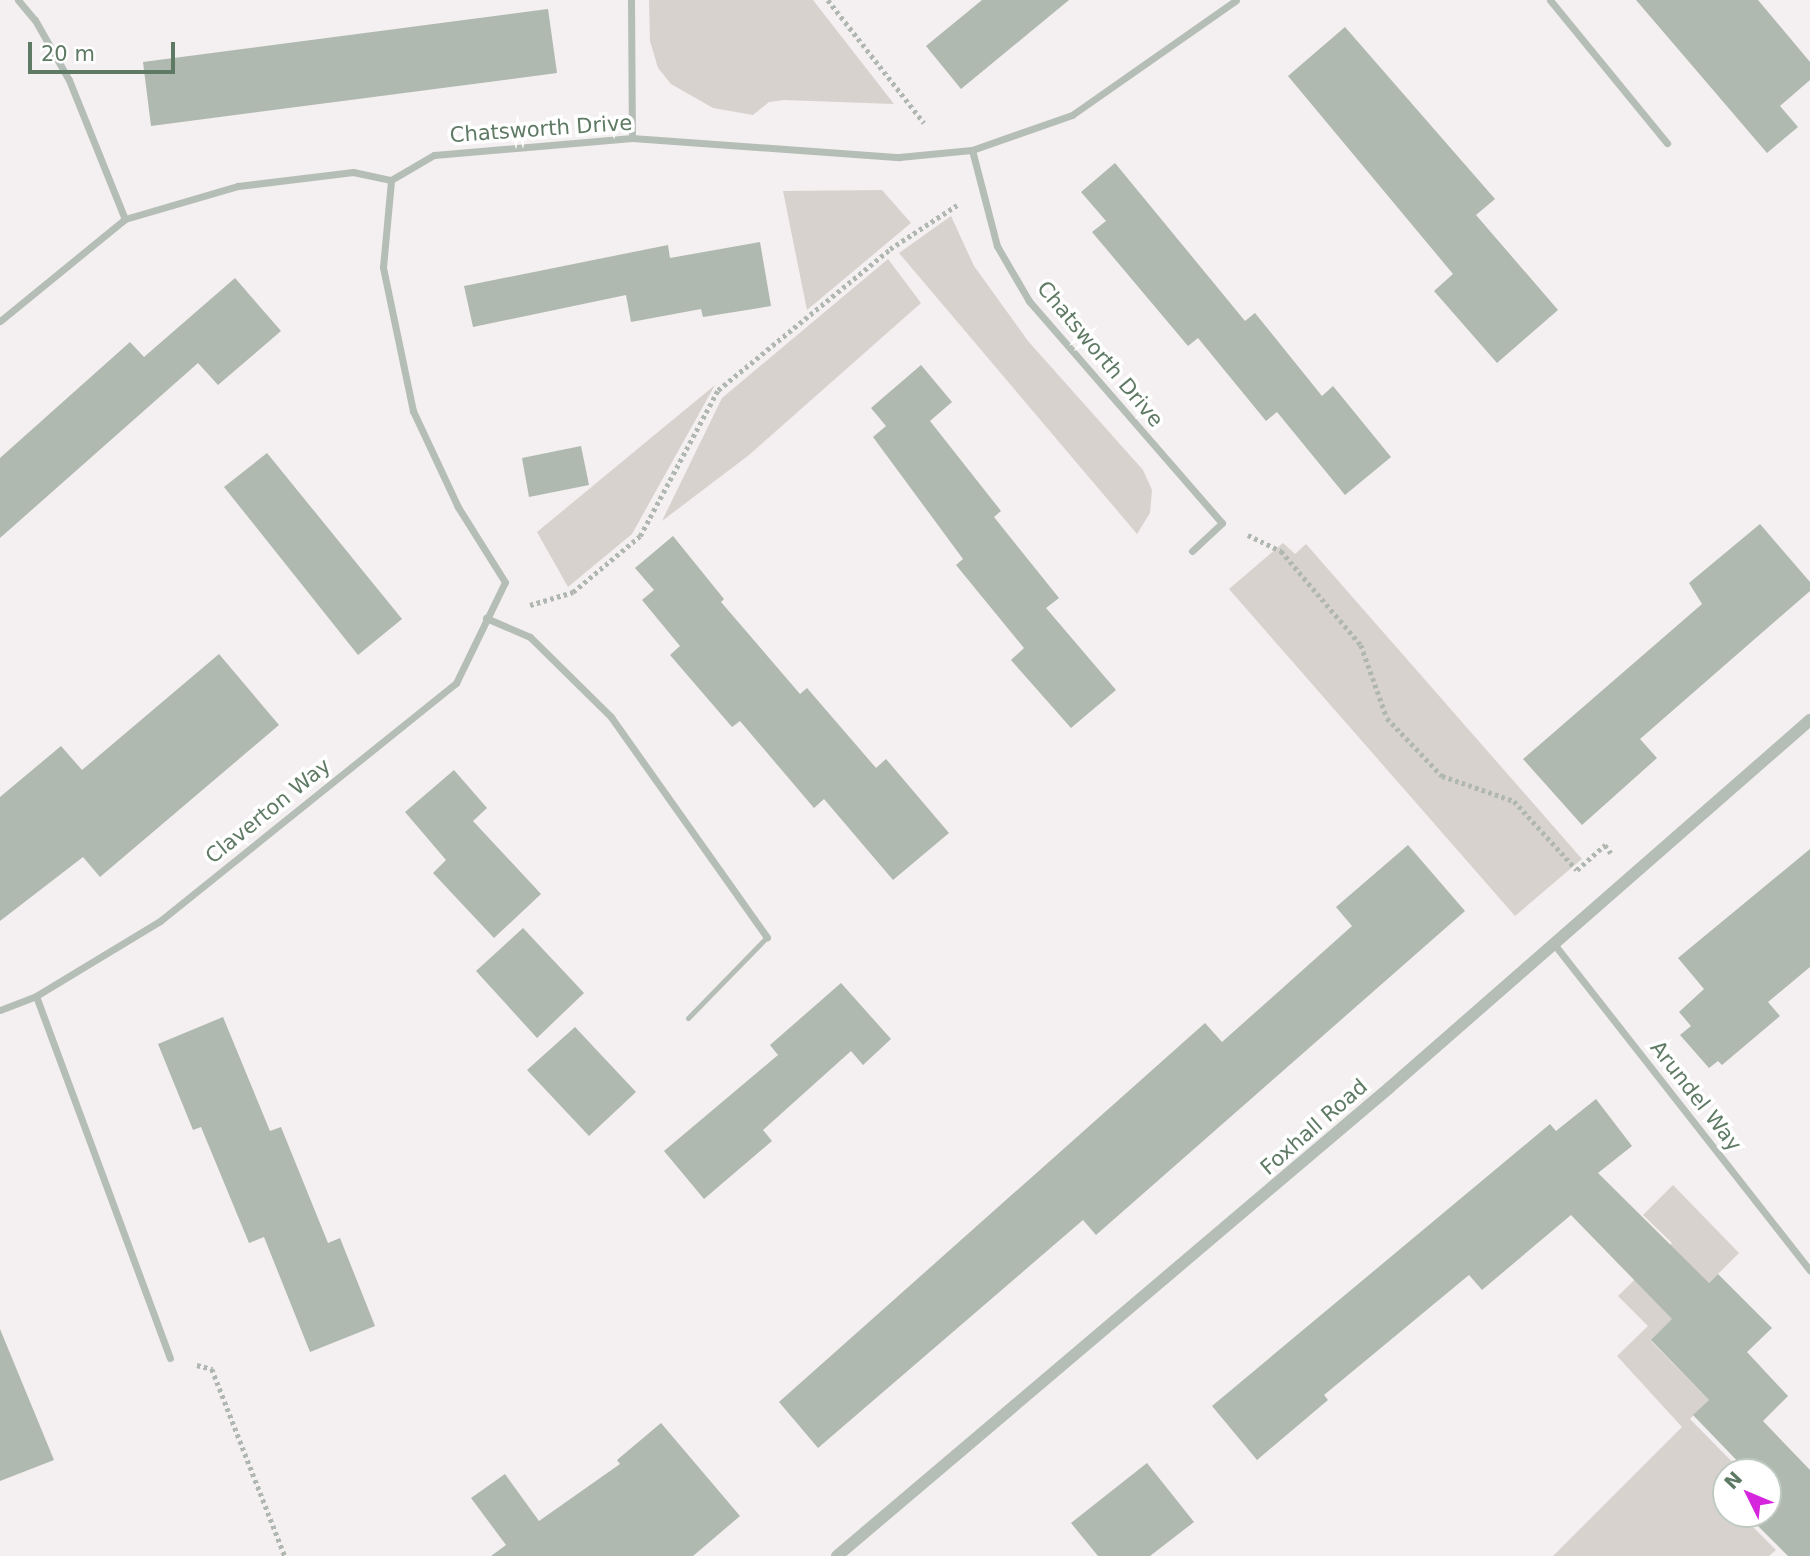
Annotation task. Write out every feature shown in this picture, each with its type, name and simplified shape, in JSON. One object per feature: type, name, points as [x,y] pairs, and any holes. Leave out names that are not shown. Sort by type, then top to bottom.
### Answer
[{"type":"street","points":[[18,0],[69,80],[125,219]]},
{"type":"street","points":[[631,0],[632,138]]},
{"type":"street","name":"Chatsworth Drive","points":[[391,180],[434,155],[632,138],[899,157],[972,149],[1072,115],[1236,0]]},
{"type":"street","points":[[1550,0],[1667,143]]},
{"type":"street","name":"Chatsworth Drive","points":[[972,149],[985,187],[997,246],[1029,301],[1222,523]]},
{"type":"street","points":[[0,321],[125,219],[237,186],[353,172],[391,180]]},
{"type":"street","name":"Claverton Way","points":[[0,1010],[36,996],[160,921],[456,683],[505,582],[458,507],[413,411],[383,267],[391,180]]},
{"type":"street","points":[[1192,551],[1222,523]]},
{"type":"street","points":[[486,618],[530,637],[611,717],[767,937]]},
{"type":"street","name":"Foxhall Road","points":[[837,1556],[905,1503],[1631,878],[1810,720]]},
{"type":"street","name":"Arundel Way","points":[[1554,944],[1810,1270]]},
{"type":"street","points":[[36,996],[170,1358]]},
{"type":"lane","points":[[688,1018],[767,937]]},
{"type":"path","points":[[828,0],[919,120],[972,149]]},
{"type":"path","points":[[486,618],[573,592],[640,536],[718,390],[890,249],[985,187]]},
{"type":"path","points":[[1222,523],[1281,551],[1361,645],[1387,718],[1443,776],[1514,800],[1577,870],[1605,845],[1631,878]]},
{"type":"path","points":[[170,1358],[212,1369],[285,1556]]},
{"type":"shaded area","points":[[649,0],[813,0],[894,104],[784,100],[769,102],[753,115],[713,108],[671,84],[658,68],[650,41]]},
{"type":"shaded area","points":[[882,190],[911,223],[807,310],[783,191]]},
{"type":"shaded area","points":[[951,216],[974,266],[1028,341],[1143,470],[1152,490],[1150,513],[1137,534],[899,253]]},
{"type":"shaded area","points":[[888,259],[921,303],[749,455],[662,521],[722,398]]},
{"type":"shaded area","points":[[715,385],[632,534],[568,587],[537,532]]},
{"type":"shaded area","points":[[1283,543],[1295,554],[1306,544],[1582,859],[1515,916],[1229,589]]},
{"type":"shaded area","points":[[1673,1185],[1739,1253],[1651,1341],[1709,1400],[1690,1419],[1728,1458],[1712,1458],[1712,1528],[1754,1528],[1776,1550],[1769,1556],[1553,1556],[1682,1427],[1617,1356],[1648,1326],[1618,1296],[1672,1243],[1643,1215]]},
{"type":"building","points":[[982,0],[1069,0],[961,89],[926,46]]},
{"type":"building","points":[[1636,0],[1758,0],[1810,62],[1810,80],[1780,106],[1798,127],[1767,153]]},
{"type":"building","points":[[548,9],[557,73],[151,126],[143,62]]},
{"type":"building","points":[[1345,27],[1495,199],[1476,215],[1558,310],[1497,363],[1434,291],[1453,274],[1288,76]]},
{"type":"building","points":[[1115,163],[1245,321],[1255,313],[1322,396],[1333,386],[1391,457],[1345,495],[1277,412],[1266,421],[1198,338],[1188,346],[1092,232],[1106,221],[1081,192]]},
{"type":"building","points":[[760,242],[771,306],[703,317],[701,309],[631,322],[626,295],[473,327],[464,286],[668,245],[670,258]]},
{"type":"building","points":[[235,278],[281,331],[218,385],[198,363],[0,538],[0,458],[130,342],[144,357]]},
{"type":"building","points":[[921,365],[952,402],[930,421],[1001,511],[994,517],[1059,598],[1046,608],[1116,690],[1071,728],[1011,660],[1024,648],[956,565],[963,559],[873,437],[886,426],[871,408]]},
{"type":"building","points":[[581,446],[589,485],[529,497],[522,458]]},
{"type":"building","points":[[267,453],[402,619],[358,655],[224,487]]},
{"type":"building","points":[[1760,524],[1810,582],[1810,591],[1640,739],[1657,758],[1582,825],[1523,759],[1702,604],[1689,583]]},
{"type":"building","points":[[673,536],[724,599],[721,602],[800,694],[807,688],[876,768],[886,759],[949,833],[893,880],[824,799],[814,808],[740,721],[732,727],[670,655],[680,646],[642,600],[654,590],[635,568]]},
{"type":"building","points":[[219,654],[279,725],[100,877],[83,857],[0,921],[0,797],[61,746],[82,770]]},
{"type":"building","points":[[454,770],[487,808],[473,821],[541,894],[494,938],[433,873],[446,860],[405,812]]},
{"type":"building","points":[[1408,845],[1465,911],[1096,1235],[1083,1220],[818,1448],[779,1402],[1205,1023],[1222,1042],[1352,926],[1336,907]]},
{"type":"building","points":[[1810,849],[1810,967],[1768,1002],[1780,1016],[1722,1065],[1718,1061],[1709,1068],[1680,1035],[1691,1026],[1679,1012],[1704,989],[1678,958]]},
{"type":"building","points":[[523,928],[584,993],[537,1038],[476,971]]},
{"type":"building","points":[[841,983],[891,1039],[863,1065],[851,1051],[763,1130],[772,1141],[704,1199],[664,1151],[778,1055],[770,1045]]},
{"type":"building","points":[[223,1017],[270,1131],[281,1127],[328,1243],[340,1238],[375,1326],[310,1352],[264,1237],[249,1243],[201,1127],[193,1130],[158,1044]]},
{"type":"building","points":[[575,1027],[636,1092],[589,1136],[527,1070]]},
{"type":"building","points":[[1596,1099],[1632,1146],[1598,1173],[1709,1283],[1718,1274],[1772,1328],[1747,1352],[1788,1396],[1763,1421],[1810,1470],[1810,1556],[1788,1556],[1760,1528],[1782,1528],[1782,1458],[1734,1458],[1693,1415],[1709,1400],[1651,1340],[1672,1319],[1571,1215],[1482,1290],[1469,1275],[1324,1395],[1328,1400],[1257,1460],[1212,1406],[1550,1124],[1556,1131]]},
{"type":"building","points":[[0,1329],[54,1460],[0,1481]]},
{"type":"building","points":[[661,1423],[740,1516],[693,1556],[491,1556],[506,1545],[471,1498],[505,1474],[539,1521],[620,1464],[617,1460]]},
{"type":"building","points":[[1147,1463],[1194,1522],[1150,1556],[1098,1556],[1071,1523]]}]
